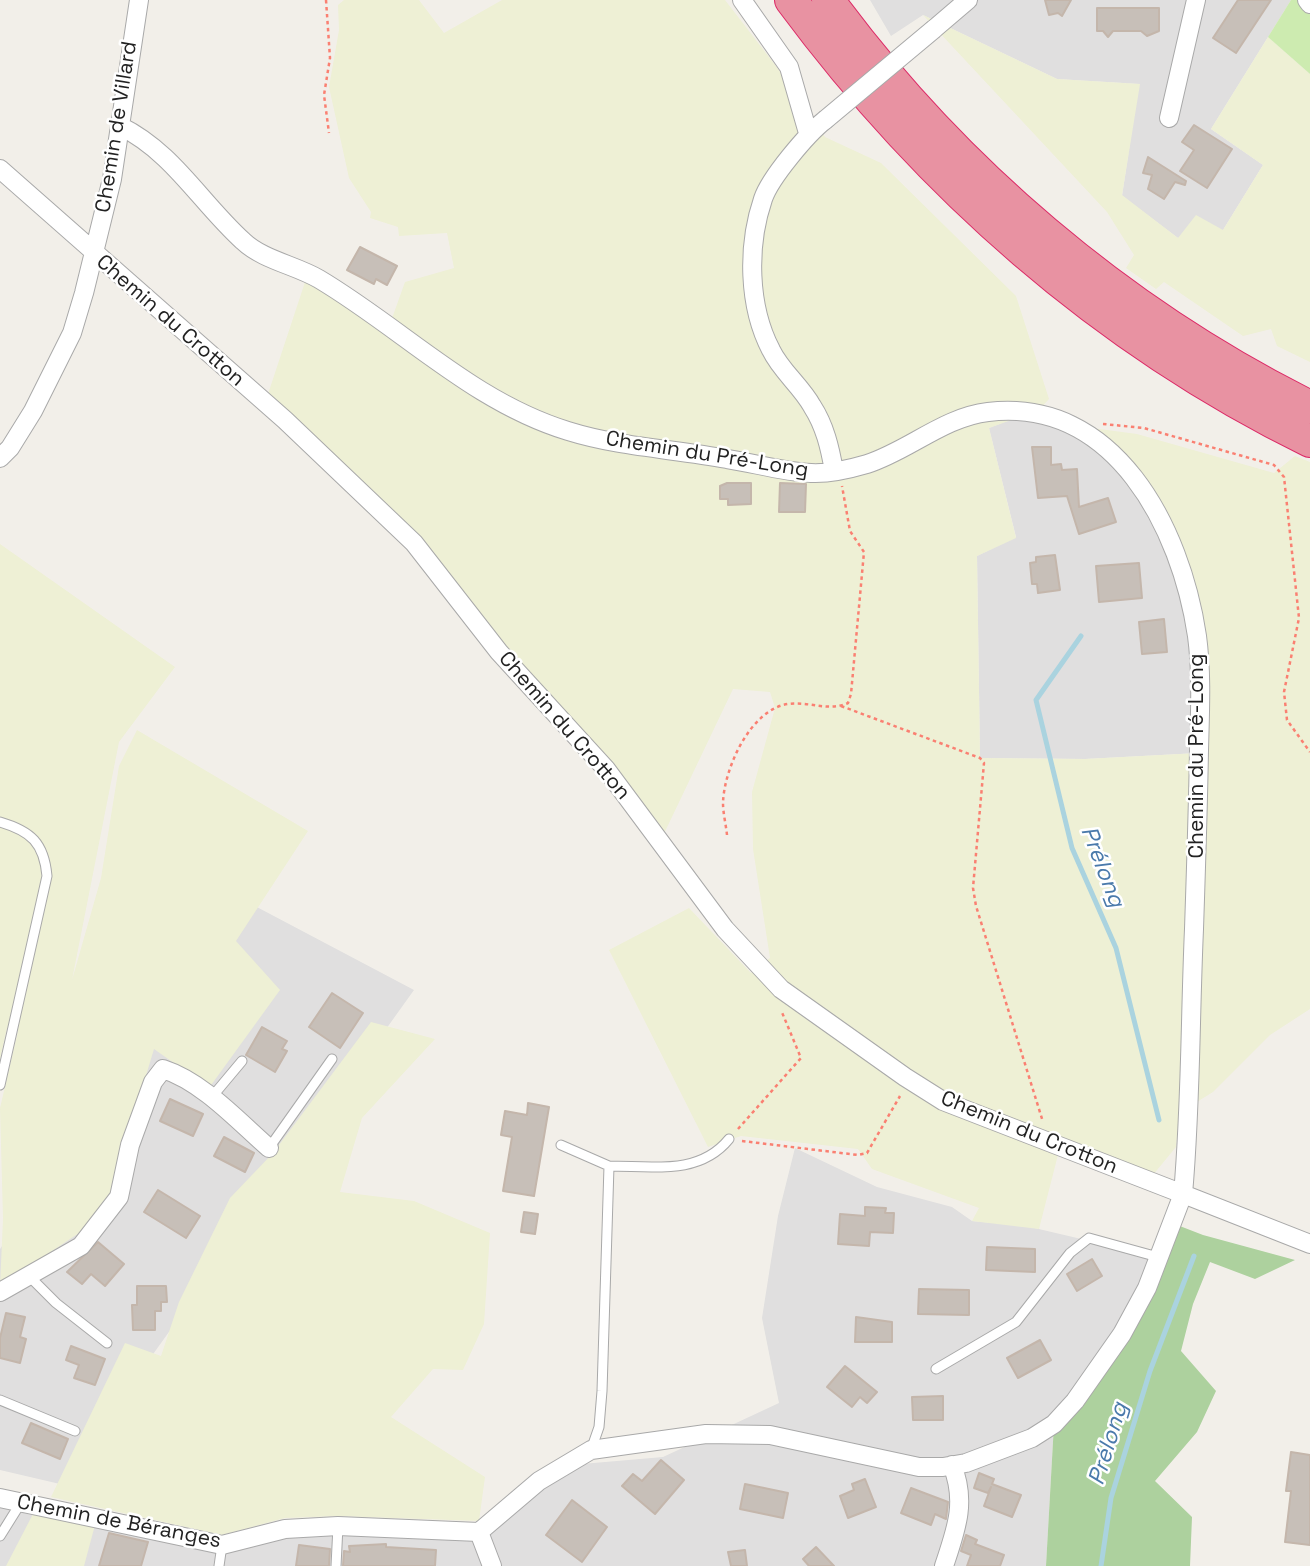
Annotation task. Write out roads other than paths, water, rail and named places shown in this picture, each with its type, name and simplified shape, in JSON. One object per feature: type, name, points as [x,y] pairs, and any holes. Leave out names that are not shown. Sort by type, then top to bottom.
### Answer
[{"type":"highway","points":[[791,0],[840,65],[900,133],[966,201],[1024,253],[1086,303],[1161,355],[1238,403],[1310,440]]},
{"type":"highway","points":[[828,0],[922,113],[986,179],[1043,230],[1103,278],[1176,329],[1310,407]]},
{"type":"street","name":"Chemin de Villard","points":[[0,458],[10,448],[33,411],[72,333],[111,179],[139,0]]},
{"type":"street","points":[[742,0],[789,67],[808,133]]},
{"type":"street","points":[[834,471],[828,439],[812,405],[771,351],[757,313],[752,274],[763,197],[808,133],[968,0]]},
{"type":"street","points":[[1169,118],[1196,0]]},
{"type":"street","name":"Chemin du Pré-Long","points":[[120,126],[159,150],[254,251],[321,281],[493,400],[566,431],[605,441],[811,473],[834,471],[884,457],[939,428],[986,412],[1055,416],[1077,425],[1114,454],[1144,490],[1168,538],[1182,575],[1196,634],[1200,672],[1198,811],[1183,1194]]},
{"type":"street","name":"Chemin du Crotton","points":[[0,169],[53,213],[92,253],[285,421],[414,543],[499,652],[606,769],[725,929],[781,989],[943,1101],[1183,1194]]},
{"type":"street","points":[[0,1292],[81,1246],[119,1197],[131,1145],[153,1082],[163,1069],[175,1073],[211,1098],[269,1148]]},
{"type":"street","points":[[492,1566],[479,1532],[539,1482],[591,1450],[706,1434],[770,1435],[919,1467],[952,1465],[1032,1438],[1054,1424],[1122,1334],[1147,1288],[1183,1194],[1310,1244]]},
{"type":"street","points":[[944,1566],[961,1504],[959,1482],[952,1465]]},
{"type":"street","name":"Chemin de Béranges","points":[[0,1498],[222,1545],[285,1529],[338,1527],[479,1532]]},
{"type":"lane","points":[[0,822],[19,827],[36,841],[45,854],[47,876],[0,1085]]},
{"type":"lane","points":[[269,1148],[332,1059]]},
{"type":"lane","points":[[211,1098],[242,1061]]},
{"type":"lane","points":[[561,1145],[609,1166],[692,1164],[714,1154],[729,1139]]},
{"type":"lane","points":[[591,1450],[599,1427],[602,1391],[609,1166]]},
{"type":"lane","points":[[936,1369],[1016,1322],[1070,1253],[1089,1238],[1158,1257]]},
{"type":"lane","points":[[29,1276],[55,1303],[107,1343]]},
{"type":"lane","points":[[0,1400],[75,1431]]},
{"type":"lane","points":[[0,1536],[20,1504]]},
{"type":"lane","points":[[337,1566],[338,1527]]},
{"type":"lane","points":[[219,1566],[222,1545]]},
{"type":"waterway","name":"Prélong","points":[[1081,636],[1036,700],[1072,848],[1116,948],[1159,1120]]},
{"type":"waterway","name":"Prélong","points":[[1101,1566],[1111,1498],[1150,1371],[1194,1256]]}]
